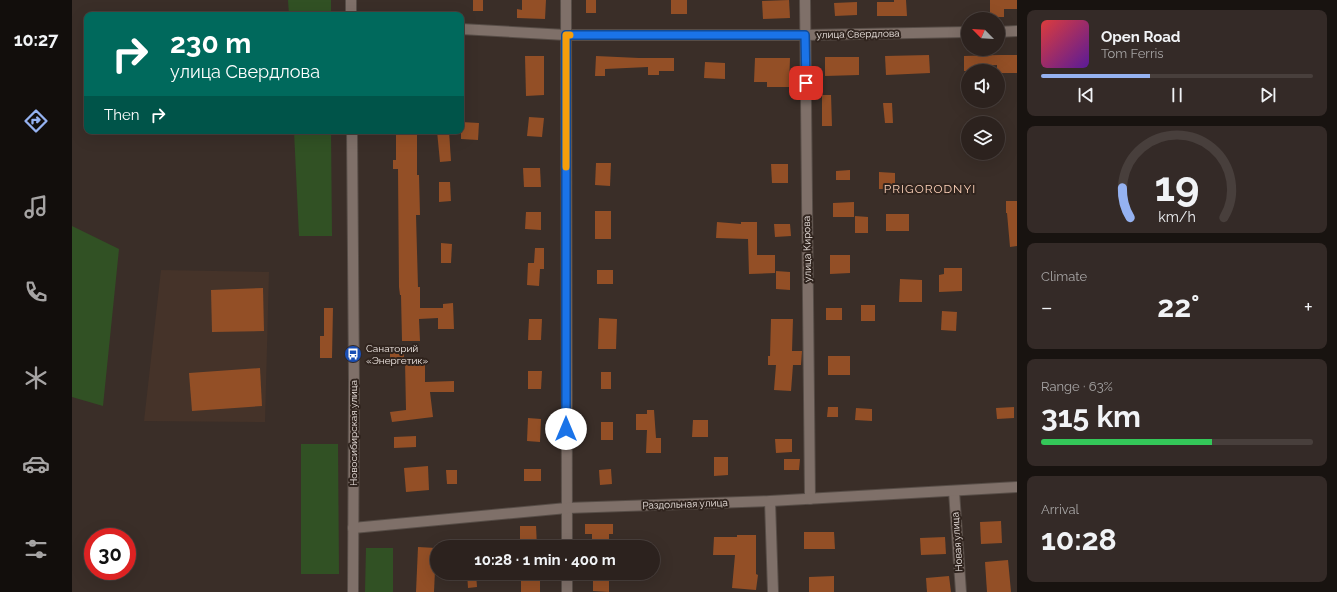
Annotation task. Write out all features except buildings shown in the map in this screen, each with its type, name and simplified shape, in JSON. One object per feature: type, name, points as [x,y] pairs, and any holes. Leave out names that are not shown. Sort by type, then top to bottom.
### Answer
[{"type":"street","points":[[351,0],[351,12]]},
{"type":"street","points":[[566,0],[567,540]]},
{"type":"street","name":"улица Кирова","points":[[805,0],[810,499]]},
{"type":"street","name":"улица Свердлова","points":[[464,29],[566,35],[805,35],[961,32]]},
{"type":"street","points":[[1005,32],[1017,31]]},
{"type":"street","name":"Новосибирская улица","points":[[352,134],[353,592]]},
{"type":"street","name":"Раздольная улица","points":[[353,528],[567,508],[770,501],[1017,488]]},
{"type":"street","name":"Новая улица","points":[[954,491],[960,592]]},
{"type":"street","points":[[770,501],[773,592]]},
{"type":"street","points":[[567,580],[567,592]]},
{"type":"shaded area","points":[[161,270],[269,272],[265,422],[144,421]]},
{"type":"green space","points":[[288,0],[331,0],[331,12],[289,12]]},
{"type":"green space","points":[[294,134],[331,134],[332,236],[299,236]]},
{"type":"green space","points":[[72,226],[119,249],[103,406],[72,397]]},
{"type":"green space","points":[[301,444],[338,444],[339,574],[301,574]]},
{"type":"green space","points":[[366,548],[393,548],[393,592],[365,592]]},
{"type":"slow traffic","points":[[566,167],[566,35],[570,35]]},
{"type":"place","name":"Санаторий «Энергетик»","points":[[353,354]]},
{"type":"district","name":"PRIGORODNYI","points":[[930,189]]},
{"type":"route","points":[[566,429],[566,35],[805,35],[806,83]]}]
